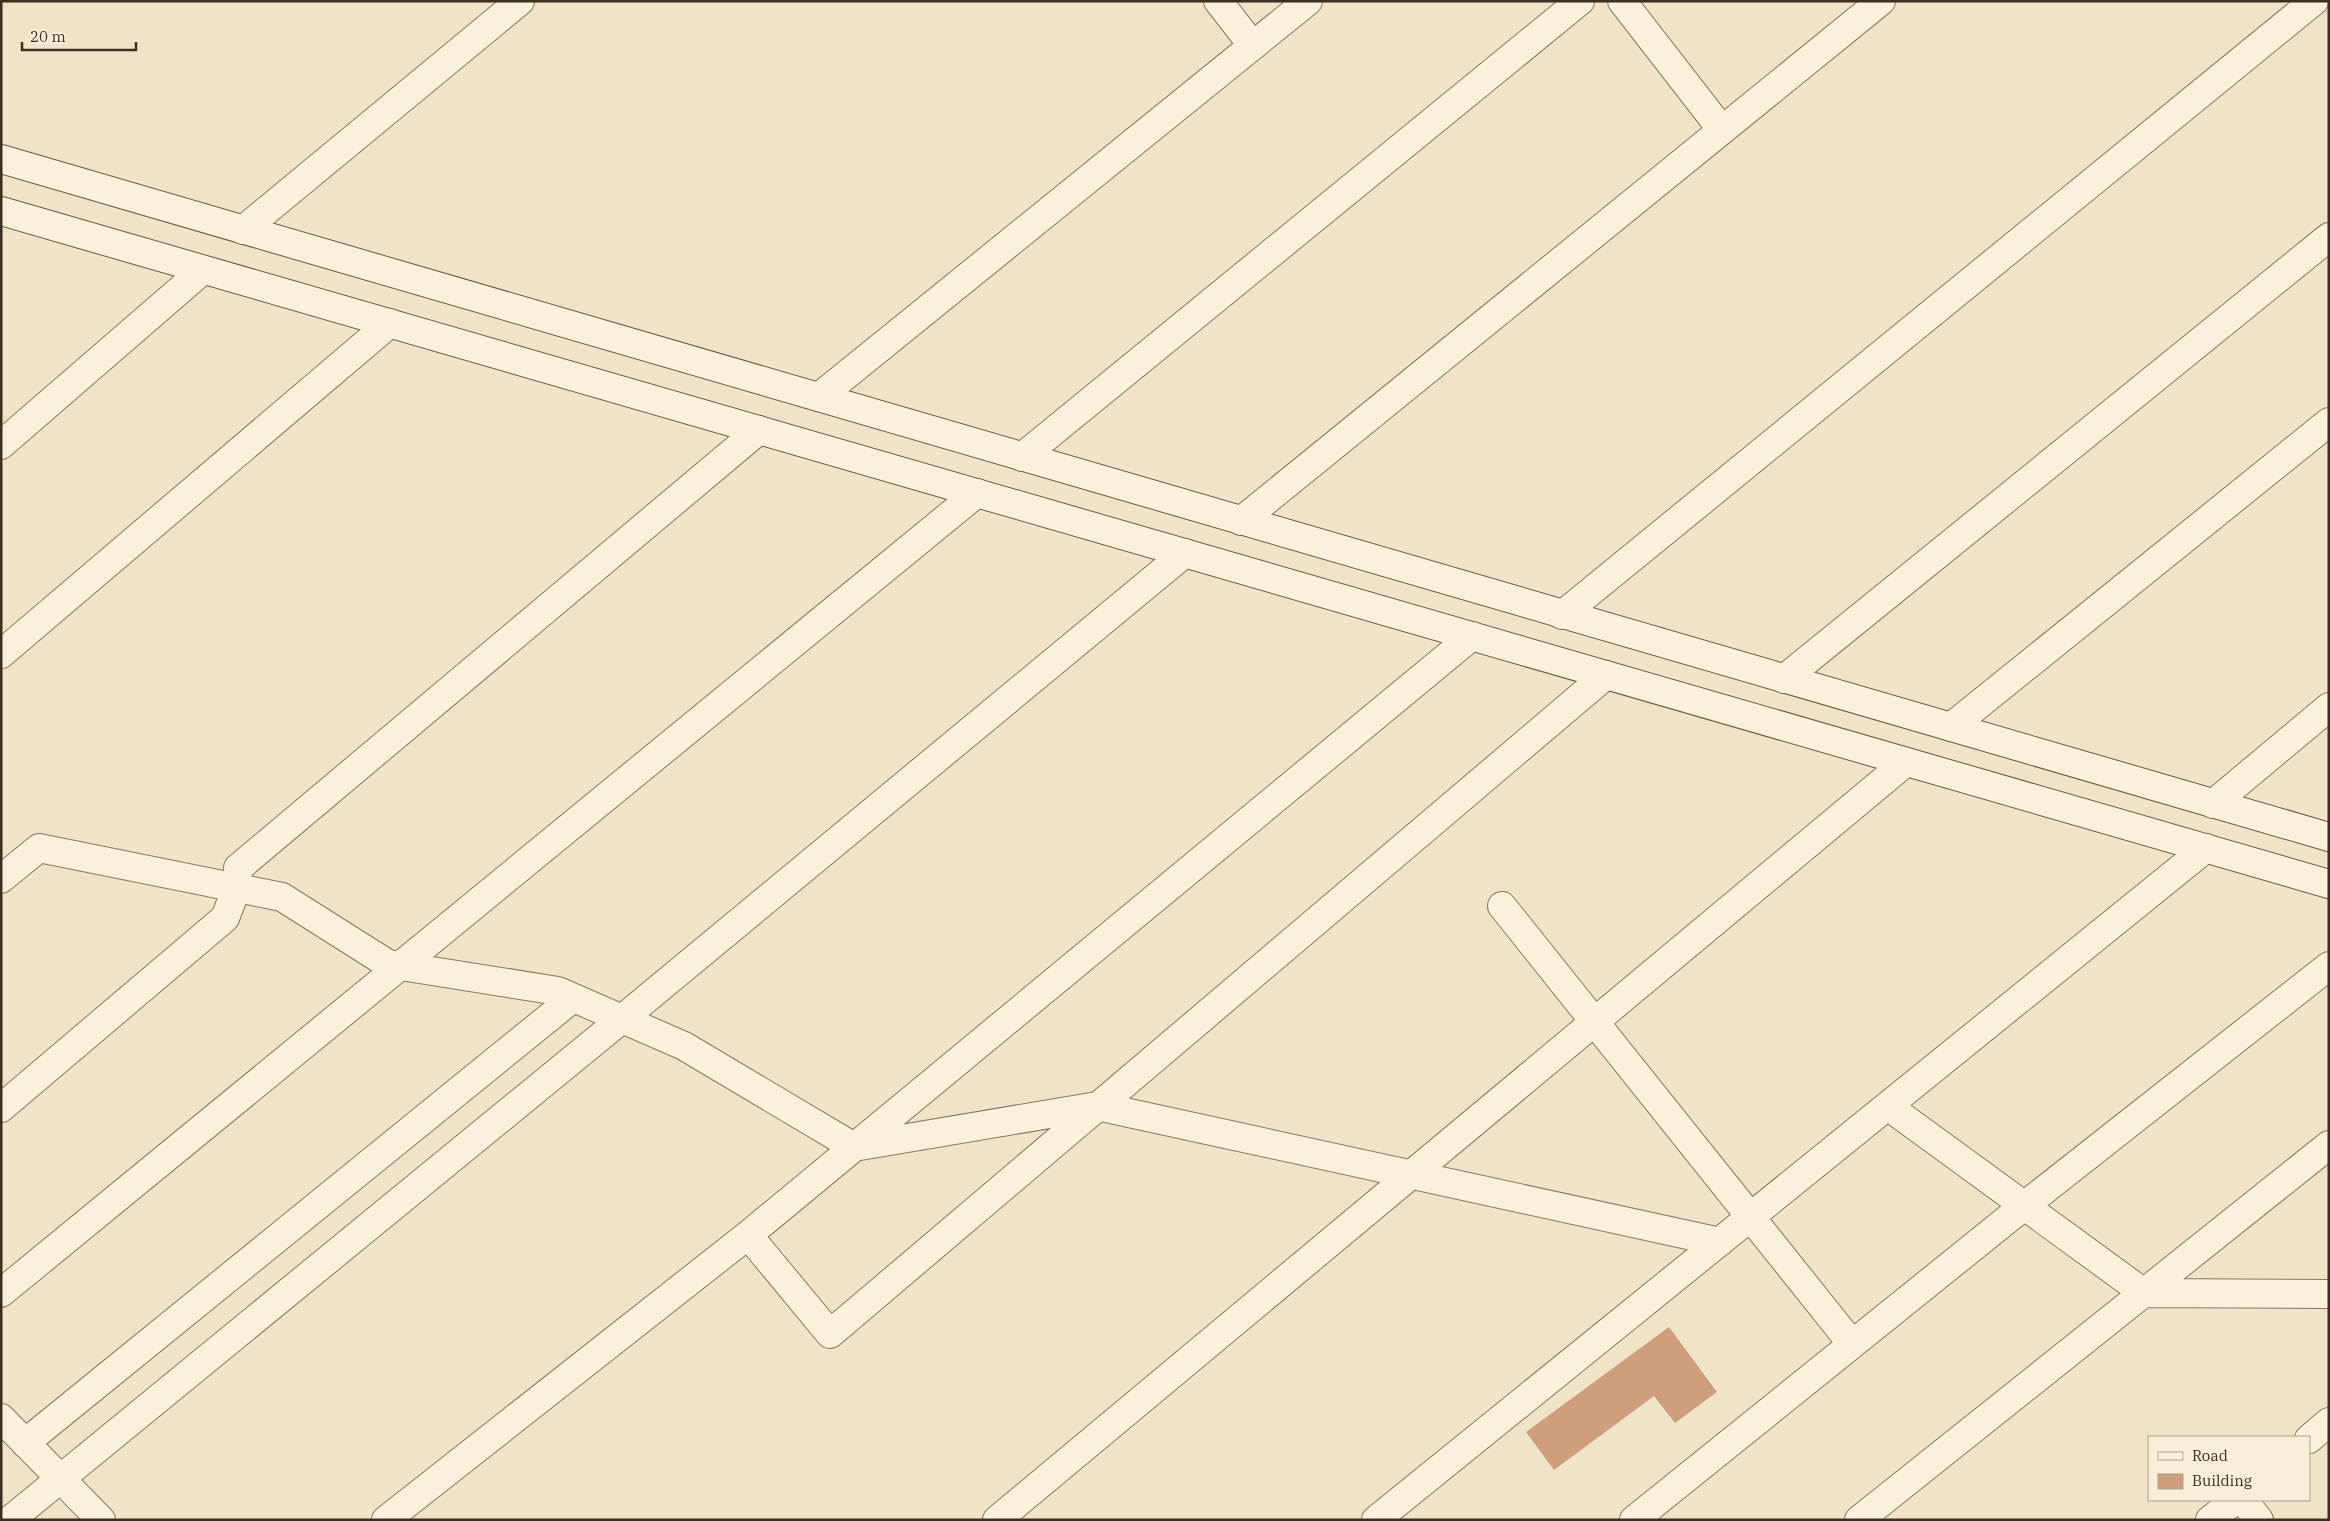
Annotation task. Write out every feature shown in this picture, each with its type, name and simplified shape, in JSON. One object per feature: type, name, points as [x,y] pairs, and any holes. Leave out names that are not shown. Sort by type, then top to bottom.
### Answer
[{"type":"street","points":[[243,230],[520,1]]},
{"type":"street","points":[[1218,1],[1253,46]]},
{"type":"street","points":[[820,397],[1308,1]]},
{"type":"street","points":[[1022,457],[1580,1]]},
{"type":"street","points":[[1622,1],[1722,130]]},
{"type":"street","points":[[1241,521],[1880,1]]},
{"type":"street","points":[[1562,614],[2301,5]]},
{"type":"street","points":[[1,159],[2329,837]]},
{"type":"street","points":[[1,211],[2329,884]]},
{"type":"street","points":[[1784,679],[2329,237]]},
{"type":"street","points":[[1,445],[204,270]]},
{"type":"street","points":[[1,654],[390,323]]},
{"type":"street","points":[[1951,727],[2329,422]]},
{"type":"street","points":[[1,1108],[225,918],[237,887],[238,868],[759,430]]},
{"type":"street","points":[[1,1293],[977,493]]},
{"type":"street","points":[[10,1520],[622,1019],[1184,553]]},
{"type":"street","points":[[386,1520],[748,1235],[1472,636]]},
{"type":"street","points":[[748,1235],[830,1334],[1606,675]]},
{"type":"street","points":[[2213,804],[2329,707]]},
{"type":"street","points":[[997,1520],[1906,762]]},
{"type":"street","points":[[1,879],[39,848],[282,897],[388,964],[558,991],[684,1046],[854,1147],[1097,1106],[1720,1242]]},
{"type":"street","points":[[1376,1520],[1889,1107],[2206,848]]},
{"type":"street","points":[[1502,906],[1852,1344]]},
{"type":"street","points":[[1634,1520],[2024,1206],[2329,966]]},
{"type":"street","points":[[25,1443],[573,998]]},
{"type":"street","points":[[1889,1107],[2144,1293],[2329,1294]]},
{"type":"street","points":[[1859,1520],[2329,1145]]},
{"type":"street","points":[[1,1418],[101,1520]]},
{"type":"street","points":[[2310,1438],[2329,1422]]},
{"type":"street","points":[[2210,1520],[2234,1501]]},
{"type":"street","points":[[2244,1501],[2259,1520]]},
{"type":"building","points":[[1669,1327],[1717,1392],[1675,1423],[1654,1396],[1554,1470],[1526,1432]]}]
